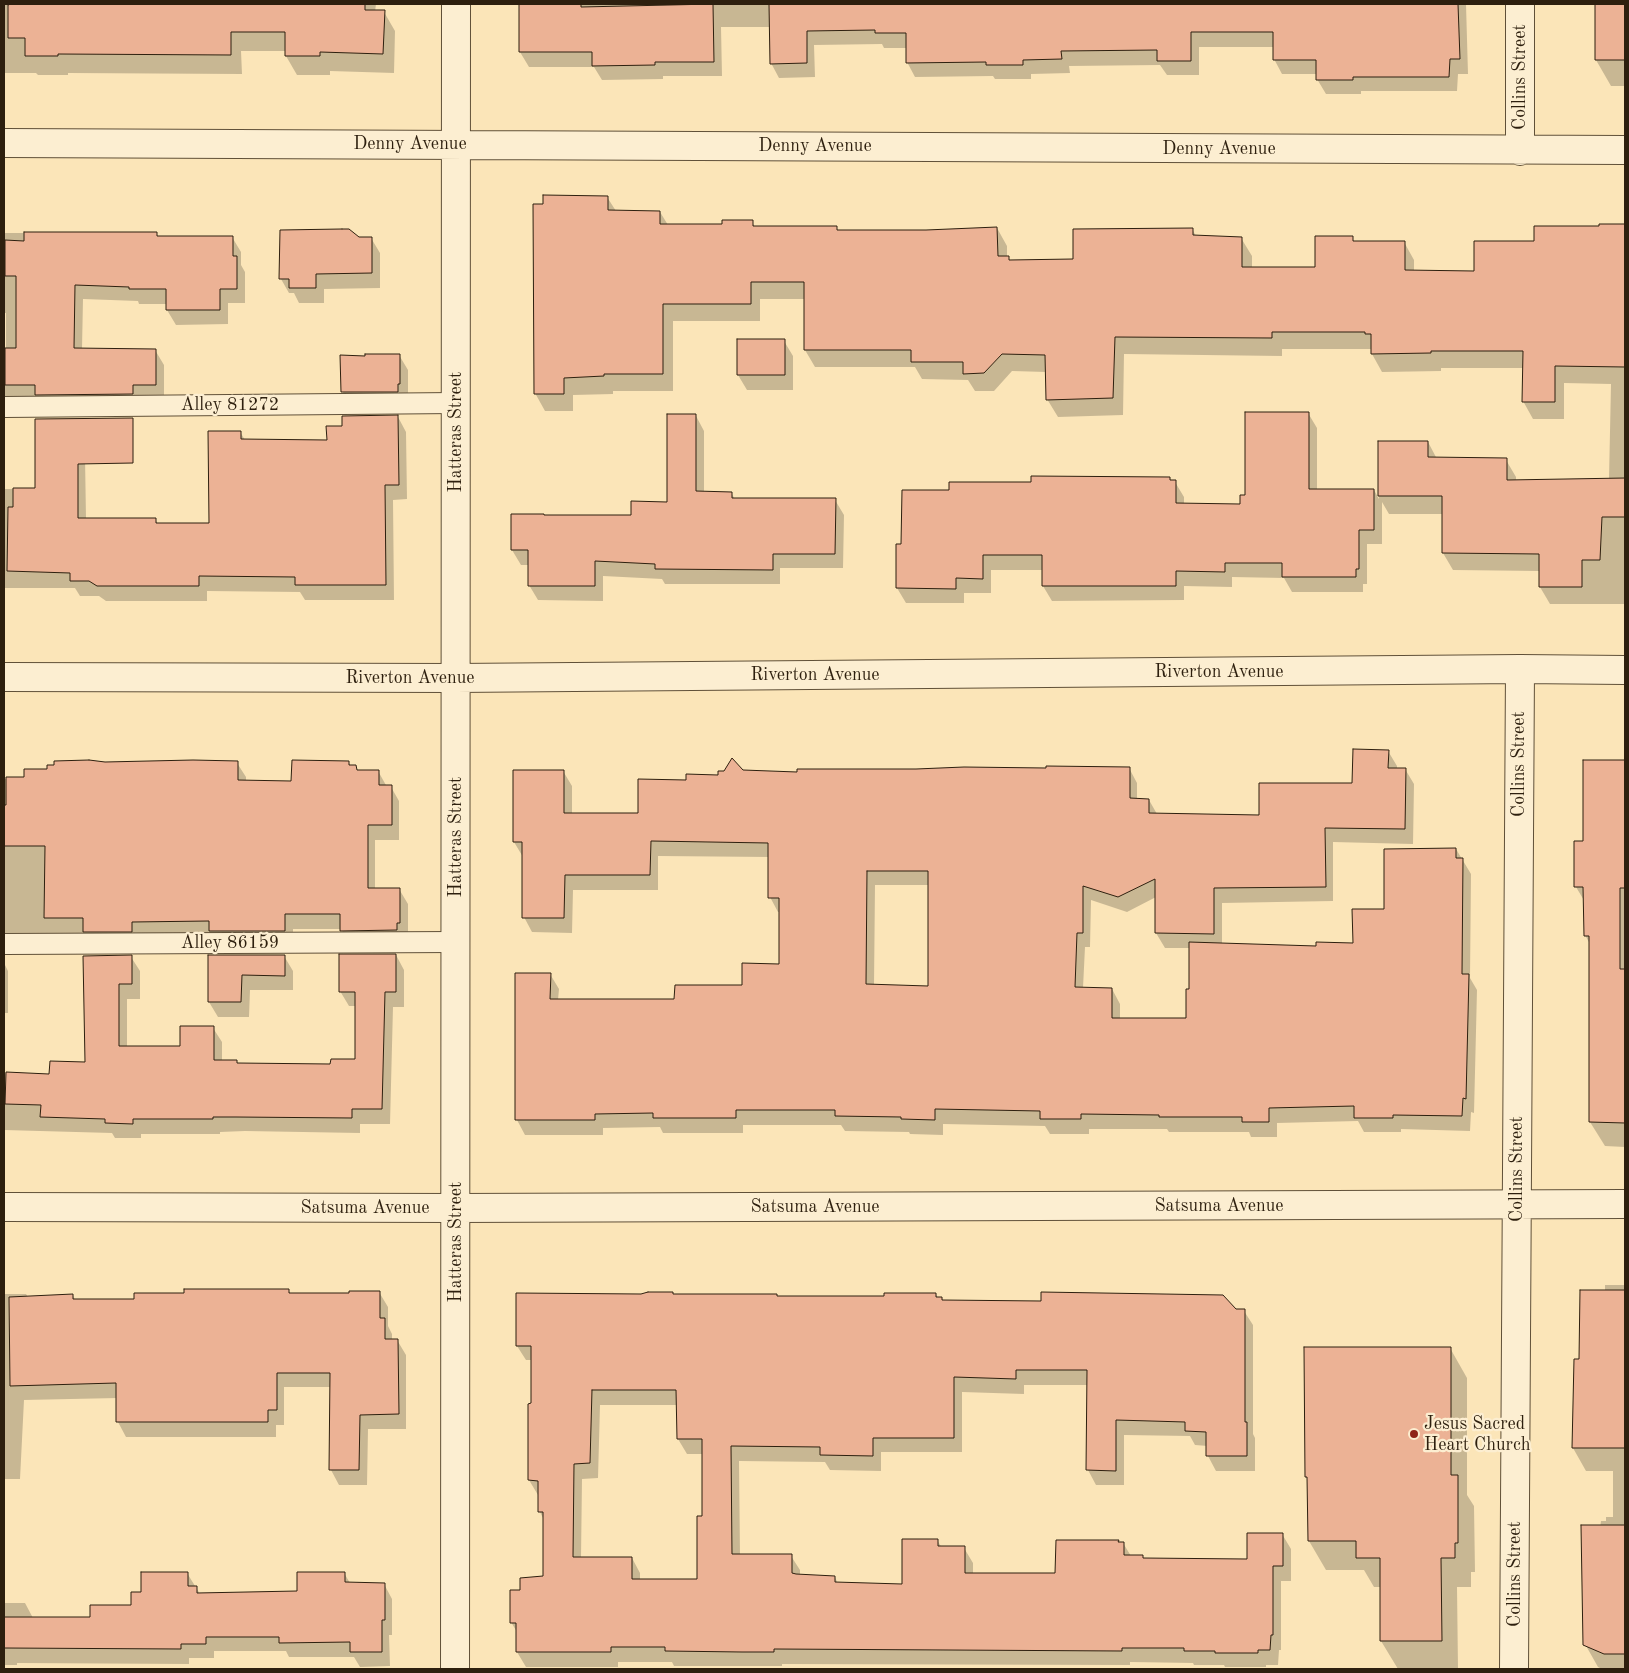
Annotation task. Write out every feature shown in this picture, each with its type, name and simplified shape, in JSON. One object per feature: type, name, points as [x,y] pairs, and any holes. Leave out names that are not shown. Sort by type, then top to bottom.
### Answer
[{"type":"street","name":"Hatteras Street","points":[[455,1669],[456,4]]},
{"type":"street","name":"Collins Street","points":[[1520,4],[1520,150]]},
{"type":"street","name":"Denny Avenue","points":[[4,143],[1625,150]]},
{"type":"street","name":"Collins Street","points":[[1514,1669],[1520,669]]},
{"type":"street","name":"Riverton Avenue","points":[[4,677],[456,678],[1520,669],[1625,670]]},
{"type":"street","name":"Satsuma Avenue","points":[[4,1207],[456,1208],[1625,1204]]},
{"type":"lane","name":"Alley 81272","points":[[4,407],[456,403]]},
{"type":"lane","name":"Alley 86159","points":[[4,944],[456,942]]},
{"type":"building","points":[[365,4],[365,10],[385,10],[383,54],[320,52],[320,56],[285,56],[285,32],[231,32],[231,55],[58,54],[58,56],[25,56],[25,38],[8,38],[8,5]]},
{"type":"building","points":[[519,4],[581,4],[581,7],[713,4],[714,62],[655,62],[655,65],[592,66],[592,52],[519,52]]},
{"type":"building","points":[[769,4],[1458,4],[1460,59],[1450,59],[1449,77],[1353,77],[1353,80],[1316,80],[1316,60],[1273,60],[1273,32],[1191,32],[1191,61],[1157,61],[1157,50],[1061,51],[1062,59],[1023,60],[1023,65],[986,65],[986,62],[906,63],[906,33],[875,33],[875,30],[807,31],[807,63],[770,64]]},
{"type":"building","points":[[1595,4],[1625,4],[1625,60],[1595,60]]},
{"type":"building","points":[[543,195],[608,196],[608,210],[660,211],[660,224],[722,224],[722,220],[753,220],[753,226],[837,226],[837,230],[926,230],[997,227],[998,256],[1009,256],[1009,260],[1073,259],[1073,229],[1193,228],[1193,235],[1242,237],[1242,267],[1315,267],[1315,236],[1353,236],[1353,241],[1405,241],[1405,270],[1474,271],[1474,241],[1534,241],[1534,226],[1625,224],[1625,367],[1555,366],[1555,402],[1522,402],[1523,351],[1431,351],[1431,353],[1371,354],[1371,334],[1365,334],[1365,332],[1272,332],[1272,338],[1115,337],[1113,398],[1046,400],[1045,355],[1002,354],[984,373],[963,374],[963,362],[911,362],[911,350],[804,350],[804,282],[751,282],[751,304],[663,304],[663,374],[604,374],[604,376],[564,378],[564,394],[534,394],[533,204],[543,204]]},
{"type":"building","points":[[349,229],[359,237],[372,237],[372,273],[316,274],[316,288],[289,288],[289,279],[279,279],[280,230]]},
{"type":"building","points":[[24,232],[157,232],[157,236],[233,236],[233,256],[237,256],[237,289],[220,289],[220,310],[166,310],[166,289],[129,289],[129,287],[75,285],[74,348],[156,349],[156,385],[133,385],[133,394],[35,395],[35,385],[5,385],[5,348],[16,348],[16,276],[5,276],[5,240],[24,241]]},
{"type":"building","points":[[737,339],[785,339],[785,375],[737,375]]},
{"type":"building","points":[[365,354],[400,354],[400,384],[398,384],[398,392],[341,392],[340,355],[365,356]]},
{"type":"building","points":[[1245,412],[1309,412],[1309,489],[1374,489],[1374,530],[1359,530],[1359,569],[1356,569],[1356,577],[1282,577],[1282,563],[1225,563],[1225,572],[1176,571],[1176,586],[1042,586],[1042,555],[983,555],[983,579],[956,578],[956,589],[896,588],[896,544],[901,544],[902,490],[949,490],[949,482],[1031,482],[1031,476],[1170,477],[1170,480],[1176,480],[1176,503],[1240,504],[1240,495],[1245,495]]},
{"type":"building","points":[[667,414],[696,414],[696,491],[732,492],[732,498],[836,498],[835,554],[773,554],[773,570],[655,569],[655,564],[595,561],[595,586],[528,586],[528,550],[511,550],[511,514],[631,515],[631,501],[667,502]]},
{"type":"building","points":[[398,415],[399,485],[385,485],[386,585],[295,585],[295,577],[199,576],[199,586],[97,586],[89,581],[70,581],[70,573],[7,571],[8,507],[13,507],[13,488],[35,488],[35,419],[133,418],[133,463],[78,464],[78,518],[156,518],[156,523],[209,523],[208,431],[241,431],[241,439],[327,440],[326,426],[342,426],[342,416]]},
{"type":"building","points":[[1378,441],[1428,441],[1428,457],[1507,458],[1507,480],[1625,478],[1625,517],[1602,517],[1600,560],[1582,560],[1582,587],[1539,587],[1539,554],[1442,553],[1442,496],[1378,496]]},
{"type":"building","points":[[1353,749],[1389,750],[1388,768],[1406,768],[1405,829],[1325,828],[1326,887],[1214,888],[1214,934],[1155,933],[1155,879],[1118,897],[1083,886],[1083,933],[1077,933],[1075,987],[1112,988],[1112,1018],[1186,1018],[1186,989],[1189,989],[1189,942],[1316,946],[1316,942],[1353,943],[1352,909],[1384,909],[1384,849],[1456,848],[1456,858],[1463,858],[1462,974],[1469,974],[1466,1099],[1463,1098],[1462,1116],[1393,1115],[1393,1118],[1354,1118],[1354,1106],[1269,1108],[1269,1122],[1242,1122],[1242,1117],[1159,1117],[1159,1115],[1081,1114],[1081,1119],[1040,1119],[1040,1111],[935,1109],[935,1120],[901,1119],[901,1117],[835,1116],[835,1110],[736,1110],[736,1118],[653,1118],[653,1113],[595,1114],[595,1120],[515,1120],[515,973],[551,973],[550,999],[674,999],[675,985],[742,985],[742,963],[779,964],[779,898],[768,898],[768,843],[651,841],[650,875],[565,875],[564,918],[522,918],[522,842],[513,842],[513,770],[564,770],[564,813],[638,813],[638,779],[686,780],[686,774],[718,775],[718,771],[724,771],[732,758],[743,770],[797,772],[797,769],[1046,768],[1046,766],[1130,767],[1130,798],[1149,799],[1149,813],[1259,815],[1259,783],[1352,783]],"holes":[[[867,871],[928,871],[928,986],[866,984]]]},
{"type":"building","points":[[89,760],[105,762],[238,761],[238,780],[291,781],[292,760],[349,761],[349,765],[356,765],[357,770],[379,770],[379,785],[392,785],[392,825],[368,825],[368,888],[400,888],[400,923],[397,923],[397,930],[340,931],[340,914],[285,914],[285,931],[209,931],[209,921],[132,922],[132,932],[83,932],[83,918],[44,918],[45,846],[4,846],[6,777],[24,777],[24,769],[47,769],[47,765],[54,765],[54,761]]},
{"type":"building","points":[[1583,760],[1625,760],[1625,888],[1620,888],[1620,969],[1625,969],[1625,1123],[1589,1122],[1589,936],[1584,936],[1583,887],[1574,887],[1574,841],[1583,841]]},
{"type":"building","points":[[339,954],[396,954],[396,992],[385,992],[382,1109],[352,1109],[352,1118],[213,1117],[213,1119],[133,1119],[133,1124],[105,1123],[105,1119],[40,1117],[41,1105],[5,1104],[6,1072],[49,1074],[50,1061],[85,1062],[83,956],[132,955],[132,984],[119,984],[119,1046],[180,1046],[180,1026],[214,1026],[214,1060],[237,1060],[237,1063],[330,1064],[331,1059],[355,1059],[355,992],[339,992]]},
{"type":"building","points":[[208,955],[285,955],[285,976],[242,975],[241,1002],[208,1002]]},
{"type":"building","points":[[184,1289],[289,1289],[289,1293],[380,1291],[380,1318],[385,1318],[385,1339],[398,1339],[399,1414],[360,1415],[359,1470],[329,1470],[330,1373],[277,1373],[277,1410],[268,1410],[268,1422],[116,1422],[116,1383],[10,1386],[9,1297],[73,1294],[73,1299],[134,1299],[134,1293],[184,1293]]},
{"type":"building","points":[[1580,1290],[1625,1290],[1625,1448],[1572,1448],[1574,1359],[1579,1359]]},
{"type":"building","points":[[648,1292],[673,1292],[673,1294],[777,1294],[777,1296],[884,1296],[884,1293],[936,1293],[936,1297],[942,1297],[942,1300],[1041,1301],[1041,1292],[1223,1295],[1236,1309],[1245,1309],[1245,1422],[1247,1422],[1247,1456],[1206,1456],[1206,1432],[1185,1431],[1185,1422],[1116,1420],[1116,1471],[1086,1470],[1087,1370],[1016,1370],[1016,1379],[954,1377],[954,1438],[873,1438],[873,1456],[820,1455],[820,1447],[731,1446],[732,1554],[792,1554],[792,1573],[835,1576],[835,1582],[902,1584],[902,1539],[938,1539],[938,1546],[965,1546],[965,1573],[1055,1573],[1056,1540],[1119,1540],[1118,1542],[1124,1542],[1124,1555],[1143,1555],[1143,1558],[1247,1559],[1247,1533],[1283,1533],[1283,1566],[1273,1566],[1273,1635],[1271,1635],[1270,1650],[1258,1650],[1258,1653],[1184,1651],[1184,1648],[1122,1648],[1122,1651],[774,1649],[774,1652],[742,1652],[665,1651],[665,1647],[611,1647],[611,1652],[516,1652],[516,1623],[510,1623],[510,1590],[520,1590],[520,1578],[543,1576],[543,1512],[538,1512],[538,1481],[528,1480],[528,1404],[531,1403],[531,1346],[516,1346],[516,1293],[641,1294]],"holes":[[[592,1390],[676,1390],[677,1439],[702,1439],[702,1516],[697,1516],[697,1579],[632,1579],[632,1557],[573,1557],[574,1464],[590,1463]]]},
{"type":"building","points":[[1304,1347],[1451,1347],[1451,1475],[1458,1475],[1458,1543],[1455,1543],[1455,1558],[1441,1558],[1442,1641],[1380,1641],[1380,1558],[1356,1558],[1356,1541],[1308,1541],[1307,1477],[1305,1477]]},
{"type":"building","points":[[1581,1525],[1625,1525],[1625,1654],[1604,1654],[1583,1645]]},
{"type":"building","points":[[141,1572],[188,1572],[188,1586],[197,1586],[197,1593],[297,1591],[297,1572],[345,1572],[345,1582],[385,1583],[385,1620],[382,1620],[382,1652],[350,1652],[350,1642],[279,1643],[279,1637],[206,1637],[206,1644],[181,1644],[181,1649],[4,1648],[4,1617],[90,1617],[90,1605],[131,1605],[131,1592],[141,1592]]},
{"type":"place","name":"Jesus Sacred Heart Church","points":[[1414,1434]]}]
